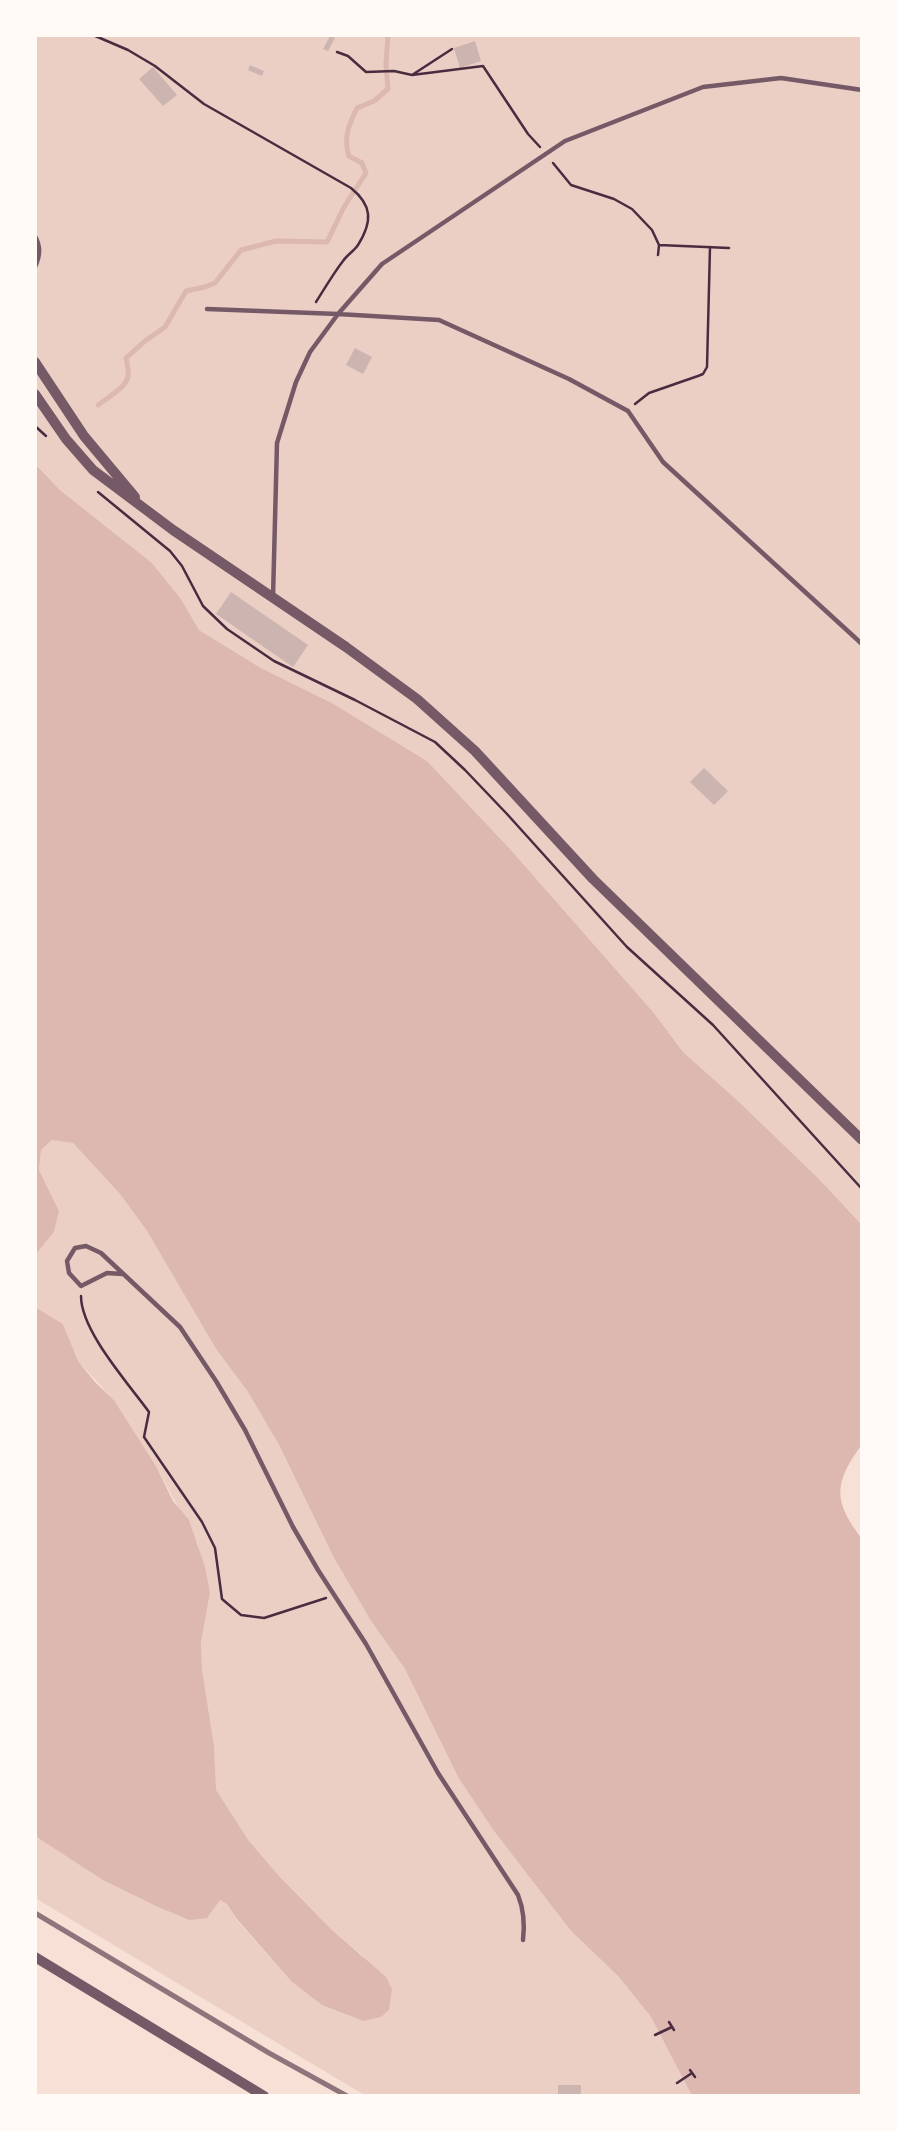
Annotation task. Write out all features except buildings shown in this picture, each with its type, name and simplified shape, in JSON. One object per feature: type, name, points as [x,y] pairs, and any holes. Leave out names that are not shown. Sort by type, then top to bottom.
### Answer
[{"type":"street","points":[[35,362],[84,436],[143,507]]},
{"type":"street","points":[[35,394],[66,439],[93,470],[173,530],[346,647],[417,699],[475,751],[593,879],[862,1140]]},
{"type":"street","points":[[35,1957],[264,2096]]},
{"type":"lane","points":[[272,598],[277,443],[300,372],[310,352],[338,314],[382,264],[565,141],[703,87],[781,78],[862,90]]},
{"type":"lane","points":[[35,236],[39,244],[39,258],[35,267]]},
{"type":"lane","points":[[207,309],[439,320],[569,379],[628,411],[663,462],[862,643]]},
{"type":"lane","points":[[122,1274],[107,1273],[81,1286],[69,1273],[67,1261],[75,1248],[86,1246],[101,1253],[180,1328],[216,1381],[245,1430],[293,1527],[373,1654],[438,1773],[519,1895],[525,1925],[523,1940]]},
{"type":"path","points":[[93,35],[128,50],[204,104],[361,196],[367,204],[368,214],[363,235],[309,313]]},
{"type":"path","points":[[412,75],[452,49]]},
{"type":"path","points":[[337,52],[348,55],[366,72],[394,71],[412,75],[483,66],[528,134],[571,185],[614,199],[632,209],[652,230],[659,245],[658,255]]},
{"type":"path","points":[[659,245],[729,248]]},
{"type":"path","points":[[628,411],[649,393],[703,374],[707,367],[710,247]]},
{"type":"path","points":[[35,426],[51,443]]},
{"type":"path","points":[[90,486],[170,551],[182,566],[203,606],[227,629],[274,661],[435,742],[507,814],[627,947],[713,1025],[862,1189]]},
{"type":"path","points":[[81,1286],[81,1310],[102,1347],[149,1412],[144,1437],[202,1522],[215,1548],[222,1599],[241,1615],[264,1618],[334,1595]]},
{"type":"path","points":[[655,2035],[673,2028],[669,2022]]},
{"type":"path","points":[[677,2083],[693,2073]]},
{"type":"shaded area","points":[[35,35],[862,35],[862,1225],[818,1178],[683,1052],[654,1013],[510,849],[427,761],[332,703],[261,668],[199,630],[181,599],[152,563],[60,490],[35,464]]},
{"type":"shaded area","points":[[35,464],[60,490],[152,563],[181,599],[199,630],[261,668],[332,703],[427,761],[510,849],[654,1013],[683,1052],[818,1178],[862,1225],[862,1446],[845,1472],[840,1493],[846,1514],[862,1539],[862,2096],[692,2096],[651,2017],[618,1976],[571,1931],[494,1831],[458,1777],[405,1669],[371,1621],[334,1558],[279,1445],[248,1392],[216,1349],[147,1231],[120,1194],[73,1143],[52,1140],[41,1150],[39,1170],[59,1211],[54,1232],[35,1255]]},
{"type":"shaded area","points":[[53,1139],[73,1143],[120,1194],[147,1231],[216,1349],[248,1392],[279,1445],[334,1558],[371,1621],[405,1669],[458,1777],[494,1831],[571,1931],[618,1976],[651,2017],[692,2096],[366,2096],[35,1898],[35,1836],[110,1882],[189,1920],[214,1907],[219,1899],[227,1904],[236,1919],[291,1981],[364,1957],[331,1929],[280,1877],[249,1841],[215,1790],[214,1746],[202,1669],[201,1642],[210,1593],[197,1542],[156,1466],[114,1400],[78,1361],[63,1324],[35,1307],[35,1255],[54,1232],[59,1211],[39,1170],[41,1150]]},
{"type":"shaded area","points":[[35,1307],[63,1324],[78,1361],[114,1400],[156,1466],[173,1501],[189,1520],[205,1567],[210,1593],[201,1642],[202,1669],[214,1746],[216,1790],[249,1841],[280,1877],[331,1929],[386,1977],[392,1989],[389,2010],[381,2017],[364,2021],[322,2005],[291,1981],[227,1904],[220,1900],[207,1918],[189,1920],[103,1880],[35,1836]]},
{"type":"waterway","points":[[98,405],[124,384],[128,374],[126,358],[165,327],[186,291],[215,283],[241,250],[276,241],[327,242],[344,207],[366,173],[362,163],[349,156],[347,137],[357,108],[374,101],[388,89],[388,35]]},
{"type":"railway","points":[[35,1913],[269,2053],[347,2096]]}]
